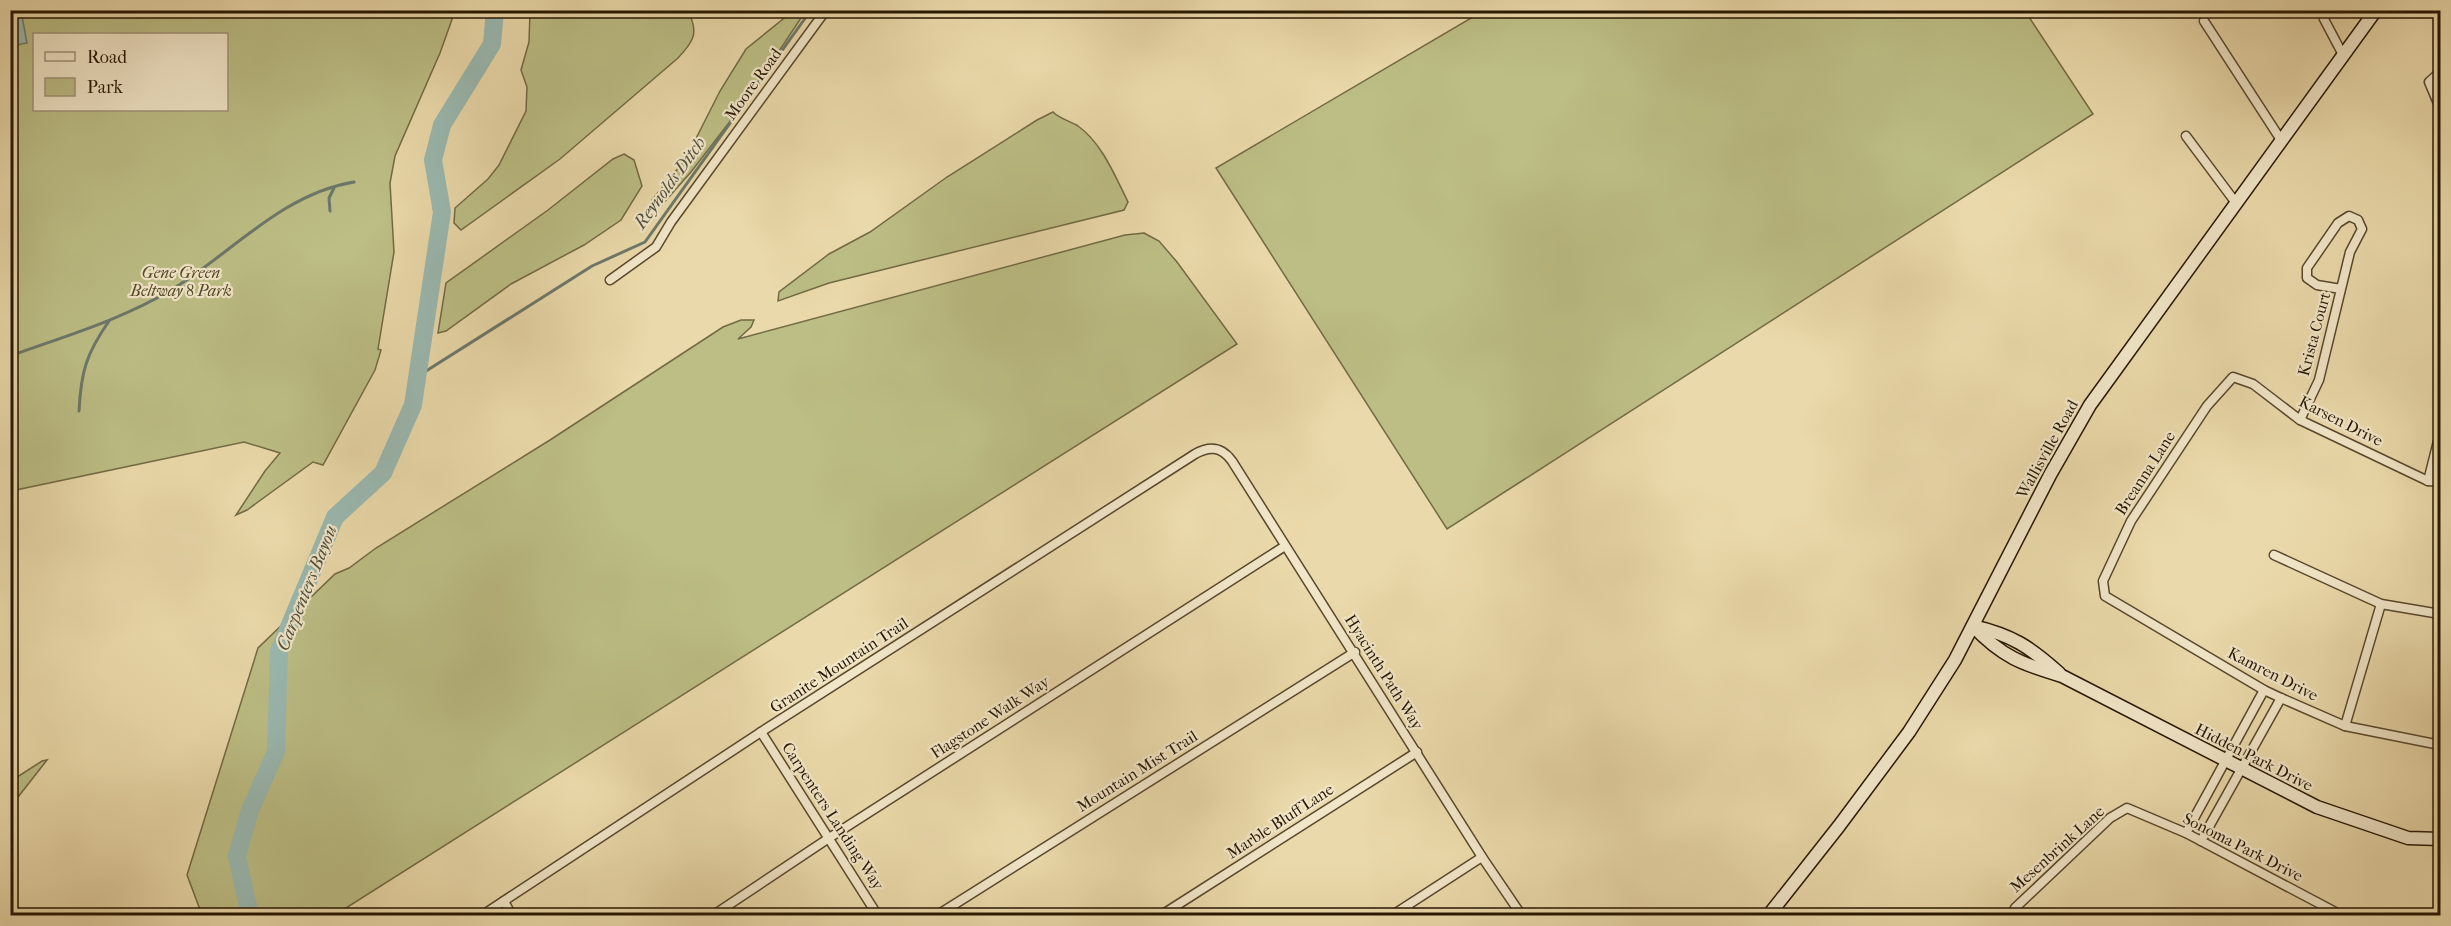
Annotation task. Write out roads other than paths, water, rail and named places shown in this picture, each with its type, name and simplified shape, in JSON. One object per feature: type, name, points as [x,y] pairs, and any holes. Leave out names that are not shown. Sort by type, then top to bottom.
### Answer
[{"type":"main road","name":"Wallisville Road","points":[[1768,915],[1839,826],[1909,732],[1955,660],[2031,511],[2090,405],[2376,10]]},
{"type":"main road","name":"Hidden Park Drive","points":[[1973,626],[2000,633],[2034,650],[2062,676],[2317,807],[2408,838],[2440,839]]},
{"type":"street","name":"Moore Road","points":[[610,280],[656,247],[671,222],[826,10]]},
{"type":"street","points":[[2324,19],[2343,55]]},
{"type":"street","points":[[2204,21],[2282,140]]},
{"type":"street","points":[[2440,72],[2429,82],[2440,108]]},
{"type":"street","points":[[2186,136],[2236,203]]},
{"type":"street","name":"Krista Court","points":[[2300,420],[2319,380],[2350,252],[2362,229],[2358,220],[2349,216],[2338,223],[2307,268],[2307,278],[2317,285],[2341,289]]},
{"type":"street","name":"Karsen Drive","points":[[2233,377],[2253,384],[2300,420],[2428,481],[2440,482]]},
{"type":"street","name":"Breanna Lane","points":[[2105,596],[2103,581],[2131,521],[2207,406],[2233,377]]},
{"type":"street","points":[[2428,481],[2440,433]]},
{"type":"street","name":"Granite Mountain Trail","points":[[481,915],[761,732],[1195,454],[1209,448],[1216,448]]},
{"type":"street","name":"Hyacinth Path Way","points":[[1216,448],[1232,460],[1482,856],[1522,915]]},
{"type":"street","name":"Flagstone Walk Way","points":[[712,915],[1285,546]]},
{"type":"street","points":[[2274,555],[2380,604],[2440,614]]},
{"type":"street","name":"Kamren Drive","points":[[2105,596],[2281,698],[2345,726],[2440,745]]},
{"type":"street","points":[[2345,726],[2380,604]]},
{"type":"street","name":"Mountain Mist Trail","points":[[936,915],[1355,652]]},
{"type":"street","points":[[2186,833],[2264,690]]},
{"type":"street","points":[[2201,841],[2281,698]]},
{"type":"street","name":"Carpenters Landing Way","points":[[761,732],[878,915]]},
{"type":"street","name":"Marble Bluff Lane","points":[[1160,915],[1417,752]]},
{"type":"street","name":"Sonoma Park Drive","points":[[2127,808],[2186,833],[2343,915]]},
{"type":"street","name":"Mesenbrink Lane","points":[[2012,915],[2015,908],[2110,818],[2127,808]]},
{"type":"street","points":[[1391,915],[1482,856]]},
{"type":"street","points":[[504,901],[512,915]]},
{"type":"street","points":[[1407,906],[1413,915]]},
{"type":"water","points":[[11,11],[21,11],[27,43],[11,46]]},
{"type":"waterway","name":"Carpenters Bayou","points":[[250,916],[237,856],[250,810],[276,752],[279,651],[335,517],[383,473],[413,405],[442,212],[433,160],[442,125],[492,44],[495,10]]},
{"type":"waterway","name":"Reynolds Ditch","points":[[415,378],[592,266],[645,242],[811,10]]},
{"type":"waterway","points":[[10,356],[92,327],[152,301],[193,276],[280,212],[303,199],[354,182]]},
{"type":"waterway","points":[[330,211],[329,198],[334,188]]},
{"type":"waterway","name":"Carpenters Bayou","points":[[434,209],[442,212]]},
{"type":"waterway","points":[[79,411],[81,385],[86,364],[109,321]]},
{"type":"park label","name":"Gene Green Beltway 8 Park","points":[[181,281]]}]
